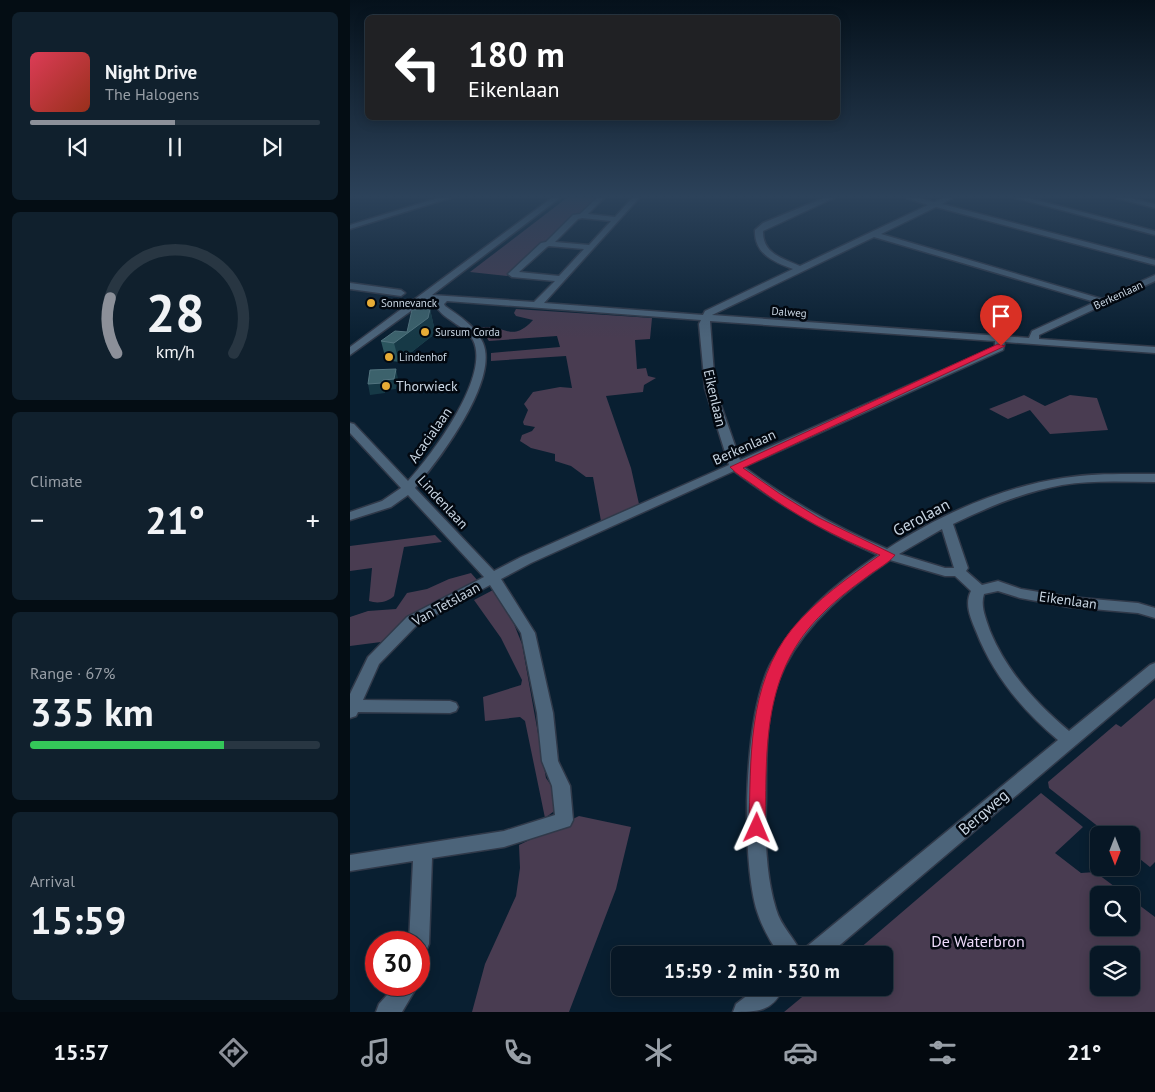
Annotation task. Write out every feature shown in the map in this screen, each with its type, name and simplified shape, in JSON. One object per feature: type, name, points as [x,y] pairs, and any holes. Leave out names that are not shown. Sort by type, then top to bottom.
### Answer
[{"type":"street","points":[[350,352],[494,244]]},
{"type":"street","points":[[544,244],[512,274],[561,279]]},
{"type":"street","points":[[552,244],[590,247]]},
{"type":"street","points":[[536,306],[593,244]]},
{"type":"street","points":[[761,244],[767,253],[801,269]]},
{"type":"street","points":[[705,318],[708,313],[853,244]]},
{"type":"street","points":[[909,244],[1104,302]]},
{"type":"street","points":[[1084,244],[1155,263]]},
{"type":"street","name":"Berkenlaan","points":[[1033,342],[1035,333],[1155,278]]},
{"type":"street","points":[[350,286],[402,293]]},
{"type":"street","name":"Dalweg","points":[[422,297],[1155,350]]},
{"type":"street","name":"Acacialaan","points":[[408,487],[433,457],[461,415],[476,387],[481,370],[482,350],[474,334],[441,308],[439,304],[444,299]]},
{"type":"street","name":"Eikenlaan","points":[[705,318],[710,388],[736,467]]},
{"type":"street","name":"Berkenlaan","points":[[493,578],[526,560],[1000,348],[1000,340]]},
{"type":"street","name":"Lindenlaan","points":[[350,426],[493,578],[528,633],[545,714],[550,761],[561,786],[564,820],[504,839],[423,851]]},
{"type":"street","points":[[736,467],[776,496],[845,536],[889,555],[945,572],[958,572],[979,590],[974,596],[975,608],[988,645],[1013,688],[1031,707],[1070,741]]},
{"type":"street","name":"Gerolaan","points":[[786,946],[771,925],[761,888],[757,828],[757,776],[764,707],[777,665],[796,634],[844,587],[889,555],[946,522],[984,504],[1022,491],[1060,482],[1098,478],[1155,478]]},
{"type":"street","points":[[350,516],[396,499],[408,487]]},
{"type":"street","points":[[946,522],[961,568],[958,572]]},
{"type":"street","name":"Van Tetslaan","points":[[450,707],[351,709],[373,661],[412,621],[493,578]]},
{"type":"street","name":"Eikenlaan","points":[[979,590],[998,586],[1020,593],[1059,600],[1138,608],[1155,613]]},
{"type":"street","name":"Bergweg","points":[[823,946],[949,841],[1023,776],[1070,741],[1155,669]]},
{"type":"street","points":[[350,862],[423,851],[420,931]]},
{"type":"street","points":[[387,1012],[401,996]]},
{"type":"street","points":[[744,1012],[763,996]]},
{"type":"green space","points":[[506,244],[542,244],[507,276],[470,272]]},
{"type":"green space","points":[[516,309],[652,318],[650,339],[635,340],[637,369],[646,368],[648,376],[656,378],[644,385],[643,392],[606,396],[631,468],[639,504],[601,521],[593,477],[586,477],[571,466],[555,461],[555,454],[531,448],[520,441],[522,435],[532,431],[535,427],[524,425],[523,422],[528,410],[524,404],[533,392],[560,387],[572,388],[566,356],[491,361],[491,353],[560,347],[557,336],[489,341],[479,328],[488,327],[513,332],[519,331],[533,320],[516,316],[514,313]]},
{"type":"green space","points":[[1024,395],[1045,406],[1070,395],[1097,398],[1108,430],[1050,434],[1030,410],[1008,419],[989,409]]},
{"type":"green space","points":[[435,535],[442,542],[404,547],[394,596],[383,602],[369,601],[372,568],[350,571],[350,546]]},
{"type":"green space","points":[[471,573],[478,581],[415,613],[381,642],[350,646],[350,617],[368,611],[396,609],[407,593],[427,589],[449,579]]},
{"type":"green space","points":[[493,590],[514,624],[522,644],[546,778],[553,788],[556,807],[545,818],[525,721],[520,717],[485,721],[483,697],[521,685],[522,680],[501,638],[474,600]]},
{"type":"green space","points":[[1155,698],[1155,862],[1150,867],[1140,859],[1140,826],[1098,826],[1049,788],[1048,782],[1116,724],[1121,727]]},
{"type":"green space","name":"De Waterbron","points":[[1041,793],[1083,827],[1055,853],[1081,873],[1090,872],[1090,876],[1100,876],[1114,886],[1090,886],[1090,936],[1140,936],[1140,906],[1155,917],[1155,1012],[784,1012],[803,996],[893,996],[893,946],[862,946]]},
{"type":"green space","points":[[579,816],[631,827],[616,889],[569,1012],[472,1012],[485,964],[516,896],[520,868],[519,845]]},
{"type":"building","points":[[430,309],[428,318],[394,343],[381,341],[395,331],[407,332],[412,310]]},
{"type":"building","points":[[396,369],[394,379],[383,380],[382,383],[368,384],[370,370]]},
{"type":"place","name":"Sonnevanck","points":[[371,303]]},
{"type":"place","name":"Sursum Corda","points":[[425,332]]},
{"type":"place","name":"Lindenhof","points":[[389,357]]},
{"type":"place","name":"Thorwieck","points":[[386,386]]},
{"type":"route","points":[[757,828],[759,740],[764,707],[777,665],[796,634],[819,609],[844,587],[889,555],[845,536],[815,520],[776,496],[736,467],[1001,346]]}]
